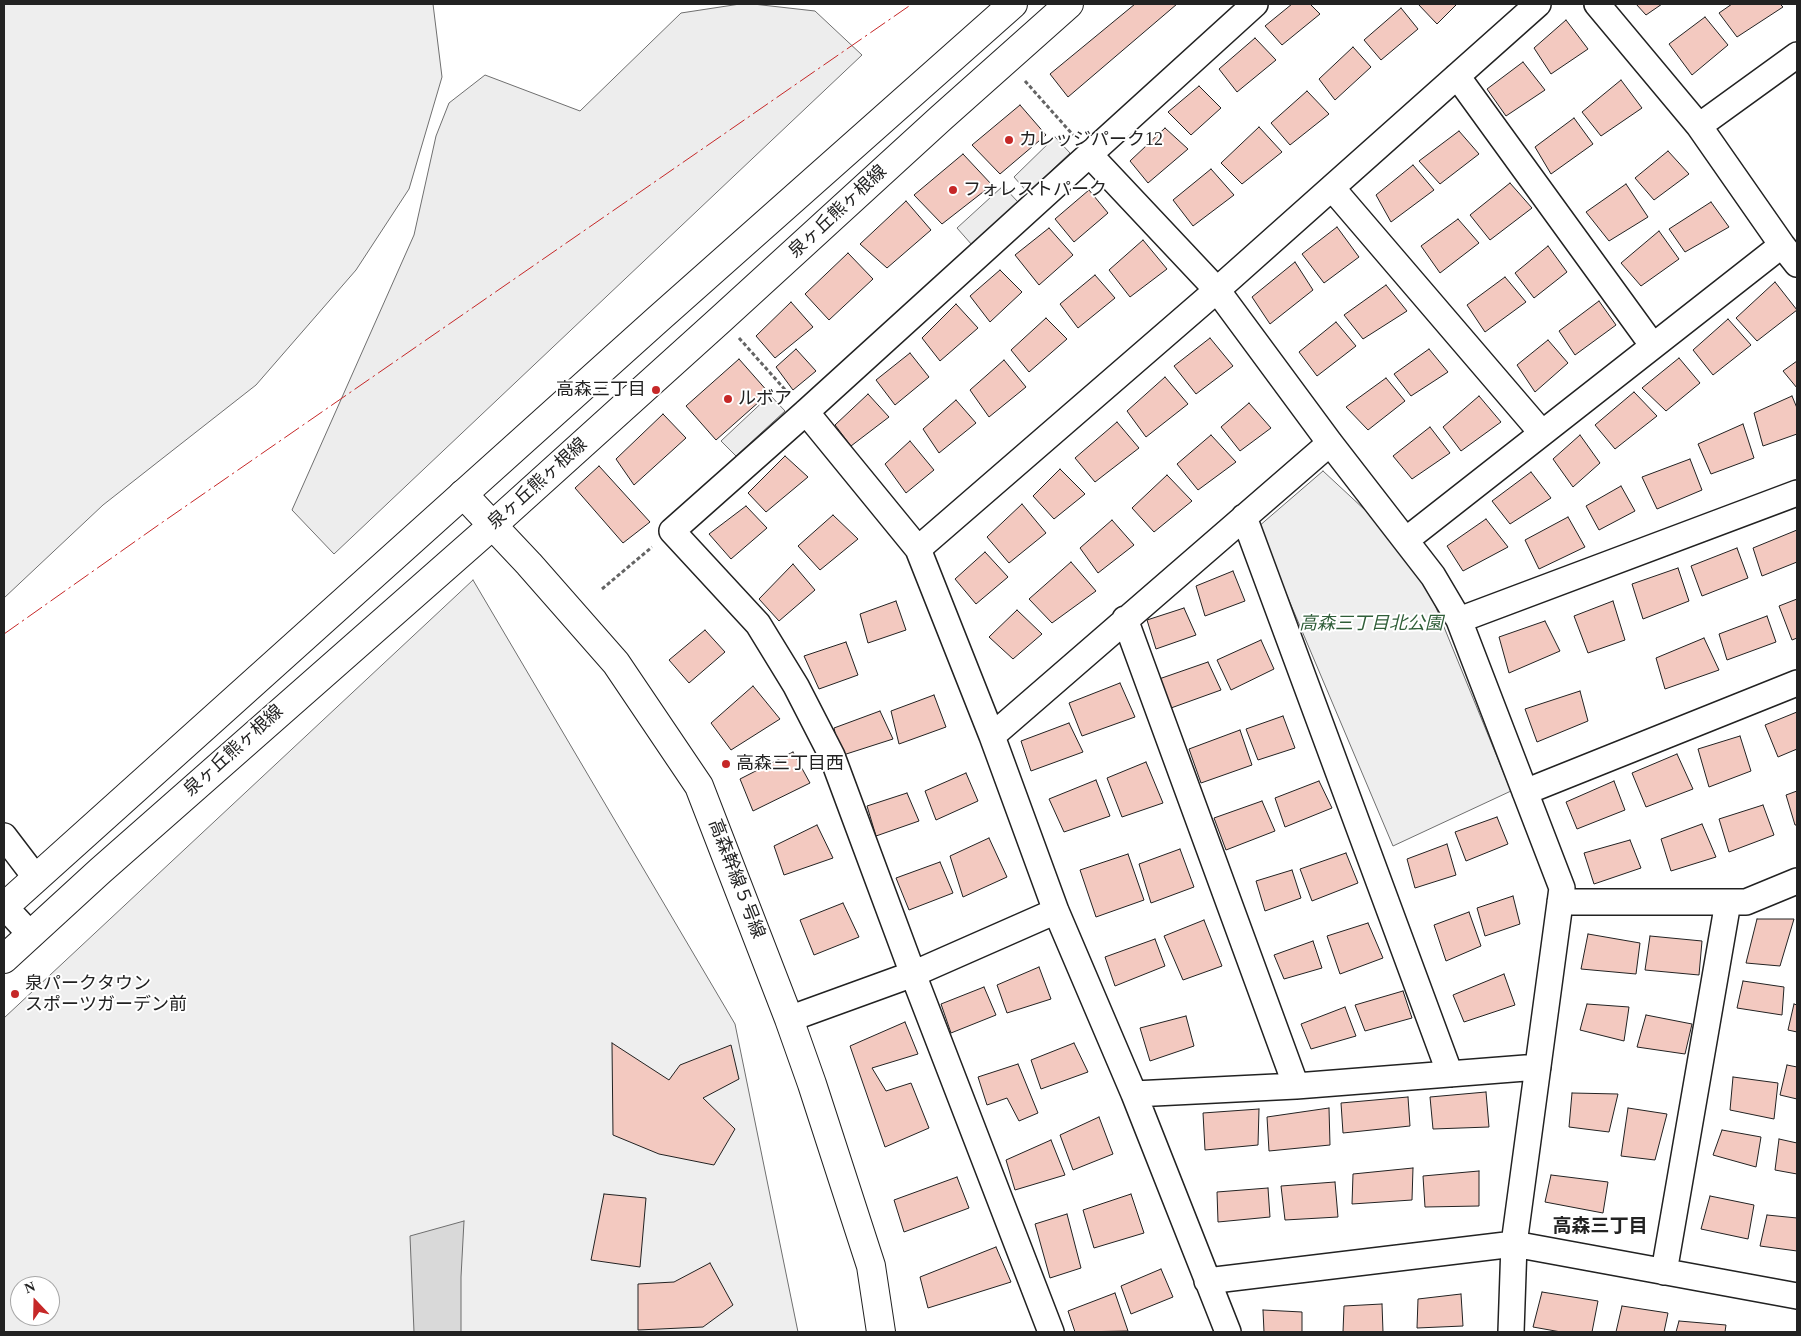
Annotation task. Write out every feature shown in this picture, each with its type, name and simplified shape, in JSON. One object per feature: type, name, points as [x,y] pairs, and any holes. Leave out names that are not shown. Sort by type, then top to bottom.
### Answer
[{"type":"main road","points":[[4,906],[1013,4]]},
{"type":"main road","name":"泉ヶ丘熊ヶ根線","points":[[4,959],[114,858],[493,525],[940,118],[1069,4]]},
{"type":"main road","name":"高森幹線５号線","points":[[463,494],[616,663],[699,786],[789,1019],[871,1266],[881,1332]]},
{"type":"street","points":[[1051,1332],[913,974],[832,756],[796,686],[758,624],[672,531],[806,412],[1255,4]]},
{"type":"street","points":[[918,549],[1217,290],[1538,4]]},
{"type":"street","points":[[1406,540],[1653,346],[1790,254],[1699,126],[1598,4]]},
{"type":"street","points":[[1699,126],[1797,55]]},
{"type":"street","points":[[1457,76],[1653,346]]},
{"type":"street","points":[[1089,154],[1217,290],[1330,443],[1434,576],[1459,620],[1562,888],[1514,1244],[1511,1332]]},
{"type":"street","points":[[1332,188],[1542,432]]},
{"type":"street","points":[[806,412],[918,549],[992,736],[1056,911],[1134,1094],[1228,1332]]},
{"type":"street","points":[[992,736],[1330,443]]},
{"type":"street","points":[[1459,620],[1797,493]]},
{"type":"street","points":[[1244,517],[1450,1074]]},
{"type":"street","points":[[1125,619],[1296,1086]]},
{"type":"street","points":[[1525,792],[1797,683]]},
{"type":"street","points":[[4,836],[36,878]]},
{"type":"street","points":[[1560,902],[1746,902],[1797,882]]},
{"type":"street","points":[[1664,1272],[1728,902]]},
{"type":"street","points":[[4,906],[31,935]]},
{"type":"street","points":[[789,1019],[913,974],[1056,911]]},
{"type":"street","points":[[1134,1094],[1296,1086],[1538,1068]]},
{"type":"street","points":[[1207,1281],[1514,1244],[1797,1296]]},
{"type":"path","points":[[1026,81],[1089,154]]},
{"type":"path","points":[[738,338],[806,412]]},
{"type":"path","points":[[602,589],[672,531]]},
{"type":"green space","points":[[4,4],[433,4],[442,77],[409,189],[356,270],[256,385],[103,505],[4,598]]},
{"type":"green space","name":"高森三丁目北公園","points":[[1323,471],[1379,523],[1426,583],[1511,791],[1393,846],[1258,527]]},
{"type":"green space","points":[[473,580],[735,1024],[798,1332],[4,1332],[4,1018]]},
{"type":"shaded area","points":[[740,4],[815,11],[862,55],[334,554],[292,510],[414,235],[436,136],[449,103],[485,75],[580,111],[681,13]]},
{"type":"shaded area","points":[[1055,137],[1070,153],[1028,193],[1014,177]]},
{"type":"shaded area","points":[[1003,186],[1018,202],[972,245],[957,228]]},
{"type":"shaded area","points":[[770,395],[785,411],[736,456],[721,441]]},
{"type":"shaded area","points":[[464,1221],[461,1332],[414,1332],[410,1236]]},
{"type":"building","points":[[1135,4],[1177,4],[1068,97],[1050,74]]},
{"type":"building","points":[[1292,4],[1310,4],[1320,14],[1282,45],[1265,26]]},
{"type":"building","points":[[1418,4],[1457,4],[1437,24]]},
{"type":"building","points":[[1636,4],[1662,4],[1646,15]]},
{"type":"building","points":[[1732,4],[1780,4],[1783,7],[1737,37],[1719,13]]},
{"type":"building","points":[[1401,8],[1418,29],[1381,60],[1364,40]]},
{"type":"building","points":[[1705,17],[1728,45],[1692,75],[1669,44]]},
{"type":"building","points":[[1566,20],[1588,49],[1551,74],[1534,48]]},
{"type":"building","points":[[1255,38],[1276,60],[1237,92],[1219,69]]},
{"type":"building","points":[[1353,47],[1371,67],[1335,100],[1319,79]]},
{"type":"building","points":[[1523,62],[1545,90],[1506,116],[1487,89]]},
{"type":"building","points":[[1621,80],[1642,108],[1601,136],[1582,112]]},
{"type":"building","points":[[1199,86],[1221,108],[1191,135],[1168,112]]},
{"type":"building","points":[[1307,91],[1329,114],[1290,145],[1271,123]]},
{"type":"building","name":"カレッジパーク12","points":[[1020,105],[1046,135],[1000,174],[972,145]]},
{"type":"building","points":[[1574,118],[1593,144],[1551,174],[1535,147]]},
{"type":"building","points":[[1259,127],[1282,152],[1242,184],[1221,163]]},
{"type":"building","points":[[1165,128],[1188,149],[1148,183],[1130,161]]},
{"type":"building","points":[[1459,131],[1479,154],[1440,184],[1419,161]]},
{"type":"building","points":[[1668,151],[1689,174],[1654,200],[1635,178]]},
{"type":"building","name":"フォレストパーク","points":[[963,154],[992,185],[942,224],[914,195]]},
{"type":"building","points":[[1413,165],[1434,190],[1391,222],[1376,195]]},
{"type":"building","points":[[1211,169],[1234,195],[1193,226],[1173,200]]},
{"type":"building","points":[[1510,183],[1532,208],[1490,240],[1470,215]]},
{"type":"building","points":[[1626,184],[1648,217],[1609,241],[1586,212]]},
{"type":"building","points":[[1089,190],[1108,213],[1074,242],[1055,219]]},
{"type":"building","points":[[906,201],[931,230],[887,268],[860,244]]},
{"type":"building","points":[[1711,202],[1729,227],[1685,252],[1669,229]]},
{"type":"building","points":[[1458,219],[1479,243],[1440,273],[1421,246]]},
{"type":"building","points":[[1337,227],[1359,257],[1324,283],[1302,254]]},
{"type":"building","points":[[1049,228],[1073,255],[1039,285],[1015,255]]},
{"type":"building","points":[[1659,231],[1679,259],[1641,286],[1621,263]]},
{"type":"building","points":[[1143,240],[1167,269],[1130,297],[1109,270]]},
{"type":"building","points":[[1548,246],[1567,272],[1534,298],[1515,273]]},
{"type":"building","points":[[848,253],[873,279],[829,320],[805,294]]},
{"type":"building","points":[[1295,262],[1313,290],[1270,324],[1252,297]]},
{"type":"building","points":[[1000,270],[1022,292],[990,322],[970,296]]},
{"type":"building","points":[[1095,275],[1115,298],[1078,328],[1060,304]]},
{"type":"building","points":[[1505,277],[1526,302],[1485,332],[1467,305]]},
{"type":"building","points":[[1775,282],[1797,310],[1757,341],[1736,318]]},
{"type":"building","points":[[1386,285],[1407,311],[1363,339],[1344,315]]},
{"type":"building","points":[[1599,301],[1616,325],[1575,355],[1559,331]]},
{"type":"building","points":[[791,302],[813,327],[775,358],[756,336]]},
{"type":"building","points":[[956,304],[978,328],[940,361],[922,338]]},
{"type":"building","points":[[1046,318],[1067,339],[1029,372],[1011,350]]},
{"type":"building","points":[[1728,319],[1751,345],[1713,375],[1693,350]]},
{"type":"building","points":[[1336,322],[1356,346],[1317,376],[1299,352]]},
{"type":"building","points":[[1210,338],[1233,366],[1196,394],[1174,366]]},
{"type":"building","points":[[1548,340],[1568,363],[1535,392],[1517,365]]},
{"type":"building","points":[[796,349],[816,371],[793,390],[776,367]]},
{"type":"building","points":[[1429,349],[1448,372],[1411,396],[1394,374]]},
{"type":"building","points":[[910,353],[929,377],[895,405],[876,380]]},
{"type":"building","points":[[1679,358],[1700,383],[1666,411],[1642,388]]},
{"type":"building","name":"ルボア","points":[[739,359],[769,393],[716,440],[686,406]]},
{"type":"building","points":[[1004,360],[1026,387],[989,417],[970,390]]},
{"type":"building","points":[[1797,361],[1797,388],[1783,371]]},
{"type":"building","points":[[1165,377],[1188,404],[1146,437],[1127,411]]},
{"type":"building","points":[[1386,378],[1405,401],[1368,430],[1346,407]]},
{"type":"building","points":[[1634,392],[1657,416],[1615,449],[1595,425]]},
{"type":"building","points":[[868,394],[889,417],[851,446],[835,425]]},
{"type":"building","points":[[1479,396],[1501,422],[1461,451],[1443,427]]},
{"type":"building","points":[[1792,396],[1797,408],[1797,434],[1763,446],[1754,413]]},
{"type":"building","points":[[956,400],[976,423],[939,453],[923,429]]},
{"type":"building","points":[[1249,403],[1271,428],[1240,451],[1221,427]]},
{"type":"building","points":[[663,414],[686,438],[634,485],[616,459]]},
{"type":"building","points":[[1117,422],[1139,448],[1095,482],[1075,458]]},
{"type":"building","points":[[1743,424],[1754,458],[1711,474],[1698,444]]},
{"type":"building","points":[[1430,427],[1450,453],[1412,479],[1393,456]]},
{"type":"building","points":[[1211,435],[1236,462],[1198,490],[1177,464]]},
{"type":"building","points":[[1580,435],[1600,463],[1573,487],[1553,459]]},
{"type":"building","points":[[910,441],[934,470],[906,493],[885,464]]},
{"type":"building","points":[[785,456],[808,477],[766,512],[748,493]]},
{"type":"building","points":[[1690,459],[1702,490],[1657,509],[1642,477]]},
{"type":"building","points":[[599,466],[650,522],[623,543],[575,488]]},
{"type":"building","points":[[1060,469],[1085,494],[1054,519],[1033,496]]},
{"type":"building","points":[[1531,472],[1551,498],[1510,524],[1492,501]]},
{"type":"building","points":[[1167,475],[1192,501],[1154,532],[1132,508]]},
{"type":"building","points":[[1621,486],[1635,511],[1599,530],[1586,506]]},
{"type":"building","points":[[1022,504],[1046,533],[1009,563],[987,537]]},
{"type":"building","points":[[746,506],[767,528],[731,559],[709,534]]},
{"type":"building","points":[[833,515],[858,539],[820,570],[798,546]]},
{"type":"building","points":[[1568,517],[1585,547],[1539,569],[1525,540]]},
{"type":"building","points":[[1486,519],[1508,547],[1463,571],[1447,546]]},
{"type":"building","points":[[1112,520],[1134,545],[1098,573],[1080,548]]},
{"type":"building","points":[[1797,530],[1797,562],[1762,576],[1753,548]]},
{"type":"building","points":[[1737,548],[1748,578],[1702,596],[1691,566]]},
{"type":"building","points":[[985,552],[1008,577],[976,604],[955,579]]},
{"type":"building","points":[[1071,562],[1096,591],[1052,623],[1029,599]]},
{"type":"building","points":[[793,564],[815,590],[779,621],[759,599]]},
{"type":"building","points":[[1678,568],[1689,601],[1643,619],[1632,584]]},
{"type":"building","points":[[1233,571],[1245,601],[1205,616],[1196,586]]},
{"type":"building","points":[[1797,599],[1797,638],[1792,640],[1779,606]]},
{"type":"building","points":[[896,601],[906,630],[868,643],[860,614]]},
{"type":"building","points":[[1613,601],[1625,640],[1588,653],[1574,616]]},
{"type":"building","points":[[1184,608],[1196,635],[1156,649],[1147,620]]},
{"type":"building","points":[[1017,610],[1042,634],[1013,659],[989,637]]},
{"type":"building","points":[[1767,616],[1776,642],[1727,660],[1719,634]]},
{"type":"building","points":[[1545,621],[1560,651],[1509,673],[1499,637]]},
{"type":"building","points":[[705,630],[725,652],[689,683],[669,660]]},
{"type":"building","points":[[1704,638],[1719,670],[1665,689],[1656,658]]},
{"type":"building","points":[[1261,640],[1274,669],[1231,690],[1217,660]]},
{"type":"building","points":[[846,642],[858,675],[819,689],[804,656]]},
{"type":"building","points":[[1208,662],[1221,690],[1171,708],[1159,679]]},
{"type":"building","points":[[1120,683],[1135,717],[1082,736],[1069,703]]},
{"type":"building","points":[[753,686],[780,719],[731,750],[711,723]]},
{"type":"building","points":[[1580,691],[1588,721],[1537,742],[1525,709]]},
{"type":"building","points":[[934,695],[946,727],[899,744],[891,711]]},
{"type":"building","points":[[880,711],[893,739],[840,756],[834,728]]},
{"type":"building","points":[[1797,712],[1797,749],[1778,757],[1765,725]]},
{"type":"building","points":[[1283,716],[1295,748],[1258,760],[1246,729]]},
{"type":"building","points":[[1069,723],[1083,752],[1031,771],[1021,741]]},
{"type":"building","points":[[1240,730],[1252,765],[1201,783],[1189,749]]},
{"type":"building","points":[[1740,736],[1751,771],[1709,787],[1698,749]]},
{"type":"building","points":[[793,752],[810,783],[753,811],[740,779]]},
{"type":"building","points":[[1677,754],[1693,789],[1646,807],[1632,773]]},
{"type":"building","points":[[1146,762],[1163,803],[1122,817],[1107,778]]},
{"type":"building","points":[[966,773],[978,801],[936,820],[925,791]]},
{"type":"building","points":[[1096,780],[1110,816],[1064,832],[1049,799]]},
{"type":"building","points":[[1319,781],[1332,808],[1285,827],[1275,798]]},
{"type":"building","points":[[1614,781],[1625,810],[1577,829],[1566,802]]},
{"type":"building","points":[[1797,791],[1797,825],[1795,825],[1786,795]]},
{"type":"building","points":[[907,793],[919,821],[876,836],[867,806]]},
{"type":"building","points":[[1262,801],[1275,831],[1226,850],[1214,818]]},
{"type":"building","points":[[1763,805],[1774,835],[1729,852],[1719,819]]},
{"type":"building","points":[[1497,817],[1508,844],[1466,861],[1455,832]]},
{"type":"building","points":[[1702,824],[1716,857],[1671,871],[1661,839]]},
{"type":"building","points":[[817,825],[833,858],[784,875],[774,846]]},
{"type":"building","points":[[989,838],[1007,877],[963,897],[950,856]]},
{"type":"building","points":[[1630,840],[1641,868],[1594,884],[1584,853]]},
{"type":"building","points":[[1447,844],[1456,875],[1415,888],[1407,859]]},
{"type":"building","points":[[1180,849],[1194,887],[1151,903],[1139,864]]},
{"type":"building","points":[[1346,853],[1358,883],[1312,901],[1300,869]]},
{"type":"building","points":[[1128,854],[1144,900],[1096,917],[1080,870]]},
{"type":"building","points":[[940,862],[953,893],[909,910],[896,878]]},
{"type":"building","points":[[1292,870],[1301,898],[1265,911],[1256,881]]},
{"type":"building","points":[[1513,896],[1520,924],[1485,936],[1477,908]]},
{"type":"building","points":[[843,903],[859,937],[814,955],[800,920]]},
{"type":"building","points":[[1469,912],[1481,946],[1446,961],[1434,925]]},
{"type":"building","points":[[1757,919],[1794,919],[1780,966],[1746,963]]},
{"type":"building","points":[[1204,920],[1222,966],[1183,980],[1164,936]]},
{"type":"building","points":[[1368,923],[1383,958],[1340,974],[1327,936]]},
{"type":"building","points":[[1588,934],[1640,943],[1636,974],[1581,969]]},
{"type":"building","points":[[1650,936],[1702,941],[1699,975],[1645,970]]},
{"type":"building","points":[[1155,939],[1165,966],[1115,986],[1105,957]]},
{"type":"building","points":[[1313,941],[1322,968],[1284,979],[1274,955]]},
{"type":"building","points":[[1039,967],[1051,999],[1007,1013],[997,985]]},
{"type":"building","points":[[1504,974],[1515,1005],[1464,1022],[1453,995]]},
{"type":"building","points":[[1743,981],[1784,987],[1782,1015],[1737,1008]]},
{"type":"building","points":[[984,987],[996,1015],[951,1033],[941,1004]]},
{"type":"building","points":[[1403,991],[1412,1018],[1365,1031],[1355,1005]]},
{"type":"building","points":[[1587,1004],[1629,1007],[1624,1041],[1580,1030]]},
{"type":"building","points":[[1794,1004],[1797,1005],[1797,1032],[1788,1030]]},
{"type":"building","points":[[1345,1007],[1356,1036],[1311,1049],[1301,1024]]},
{"type":"building","points":[[1646,1015],[1692,1024],[1685,1054],[1637,1047]]},
{"type":"building","points":[[1186,1016],[1194,1046],[1150,1061],[1140,1028]]},
{"type":"building","points":[[905,1022],[918,1054],[872,1068],[886,1091],[911,1083],[929,1128],[885,1147],[850,1046]]},
{"type":"building","points":[[612,1043],[669,1080],[680,1065],[731,1045],[739,1079],[703,1098],[735,1129],[714,1165],[659,1154],[613,1135]]},
{"type":"building","points":[[1074,1043],[1088,1072],[1041,1089],[1031,1060]]},
{"type":"building","points":[[1018,1064],[1038,1113],[1019,1121],[1007,1098],[987,1105],[978,1077]]},
{"type":"building","points":[[1787,1065],[1797,1067],[1797,1099],[1780,1095]]},
{"type":"building","points":[[1733,1077],[1778,1083],[1774,1119],[1730,1110]]},
{"type":"building","points":[[1486,1092],[1489,1127],[1433,1129],[1430,1097]]},
{"type":"building","points":[[1572,1093],[1618,1094],[1609,1132],[1569,1127]]},
{"type":"building","points":[[1408,1097],[1410,1126],[1343,1133],[1341,1103]]},
{"type":"building","points":[[1329,1108],[1330,1145],[1269,1151],[1267,1117]]},
{"type":"building","points":[[1628,1108],[1667,1114],[1655,1160],[1621,1156]]},
{"type":"building","points":[[1259,1109],[1258,1145],[1205,1150],[1203,1113]]},
{"type":"building","points":[[1099,1117],[1113,1154],[1073,1170],[1060,1135]]},
{"type":"building","points":[[1722,1130],[1761,1137],[1756,1167],[1713,1155]]},
{"type":"building","points":[[1779,1139],[1797,1143],[1797,1174],[1775,1170]]},
{"type":"building","points":[[1051,1140],[1065,1175],[1015,1190],[1006,1160]]},
{"type":"building","points":[[1413,1168],[1412,1200],[1352,1204],[1353,1174]]},
{"type":"building","points":[[1479,1171],[1479,1206],[1425,1207],[1423,1176]]},
{"type":"building","points":[[1551,1175],[1608,1182],[1603,1213],[1545,1202]]},
{"type":"building","points":[[957,1177],[969,1208],[904,1232],[894,1200]]},
{"type":"building","points":[[1335,1182],[1338,1217],[1285,1220],[1281,1186]]},
{"type":"building","points":[[1268,1188],[1270,1217],[1218,1222],[1217,1192]]},
{"type":"building","points":[[604,1194],[646,1198],[640,1267],[591,1260]]},
{"type":"building","points":[[1131,1194],[1144,1233],[1094,1248],[1083,1210]]},
{"type":"building","points":[[1710,1196],[1754,1205],[1748,1239],[1701,1229]]},
{"type":"building","points":[[1067,1214],[1081,1268],[1050,1278],[1035,1224]]},
{"type":"building","points":[[1767,1215],[1797,1218],[1797,1251],[1760,1246]]},
{"type":"building","points":[[996,1247],[1011,1282],[928,1308],[920,1277]]},
{"type":"building","points":[[710,1263],[733,1305],[703,1327],[638,1330],[638,1284],[674,1282]]},
{"type":"building","points":[[1161,1269],[1173,1297],[1131,1314],[1121,1286]]},
{"type":"building","points":[[1542,1292],[1598,1301],[1592,1332],[1561,1332],[1533,1327]]},
{"type":"building","points":[[1115,1293],[1128,1331],[1075,1332],[1068,1311]]},
{"type":"building","points":[[1461,1294],[1463,1326],[1417,1328],[1418,1299]]},
{"type":"building","points":[[1382,1304],[1383,1332],[1343,1332],[1344,1306]]},
{"type":"building","points":[[1622,1306],[1668,1313],[1664,1332],[1616,1332]]},
{"type":"building","points":[[1263,1310],[1302,1312],[1302,1332],[1264,1332]]},
{"type":"building","points":[[1679,1321],[1726,1325],[1725,1332],[1676,1332]]},
{"type":"power","points":[[4,634],[157,526],[912,4]]},
{"type":"place","name":"カレッジパーク12","points":[[1009,140]]},
{"type":"place","name":"フォレストパーク","points":[[953,190]]},
{"type":"place","name":"高森三丁目","points":[[656,390]]},
{"type":"place","name":"ルボア","points":[[728,399]]},
{"type":"place","name":"高森三丁目西","points":[[726,764]]},
{"type":"place","name":"泉パークタウン スポーツガーデン前","points":[[15,994]]},
{"type":"district","name":"高森三丁目","points":[[1600,1227]]}]
